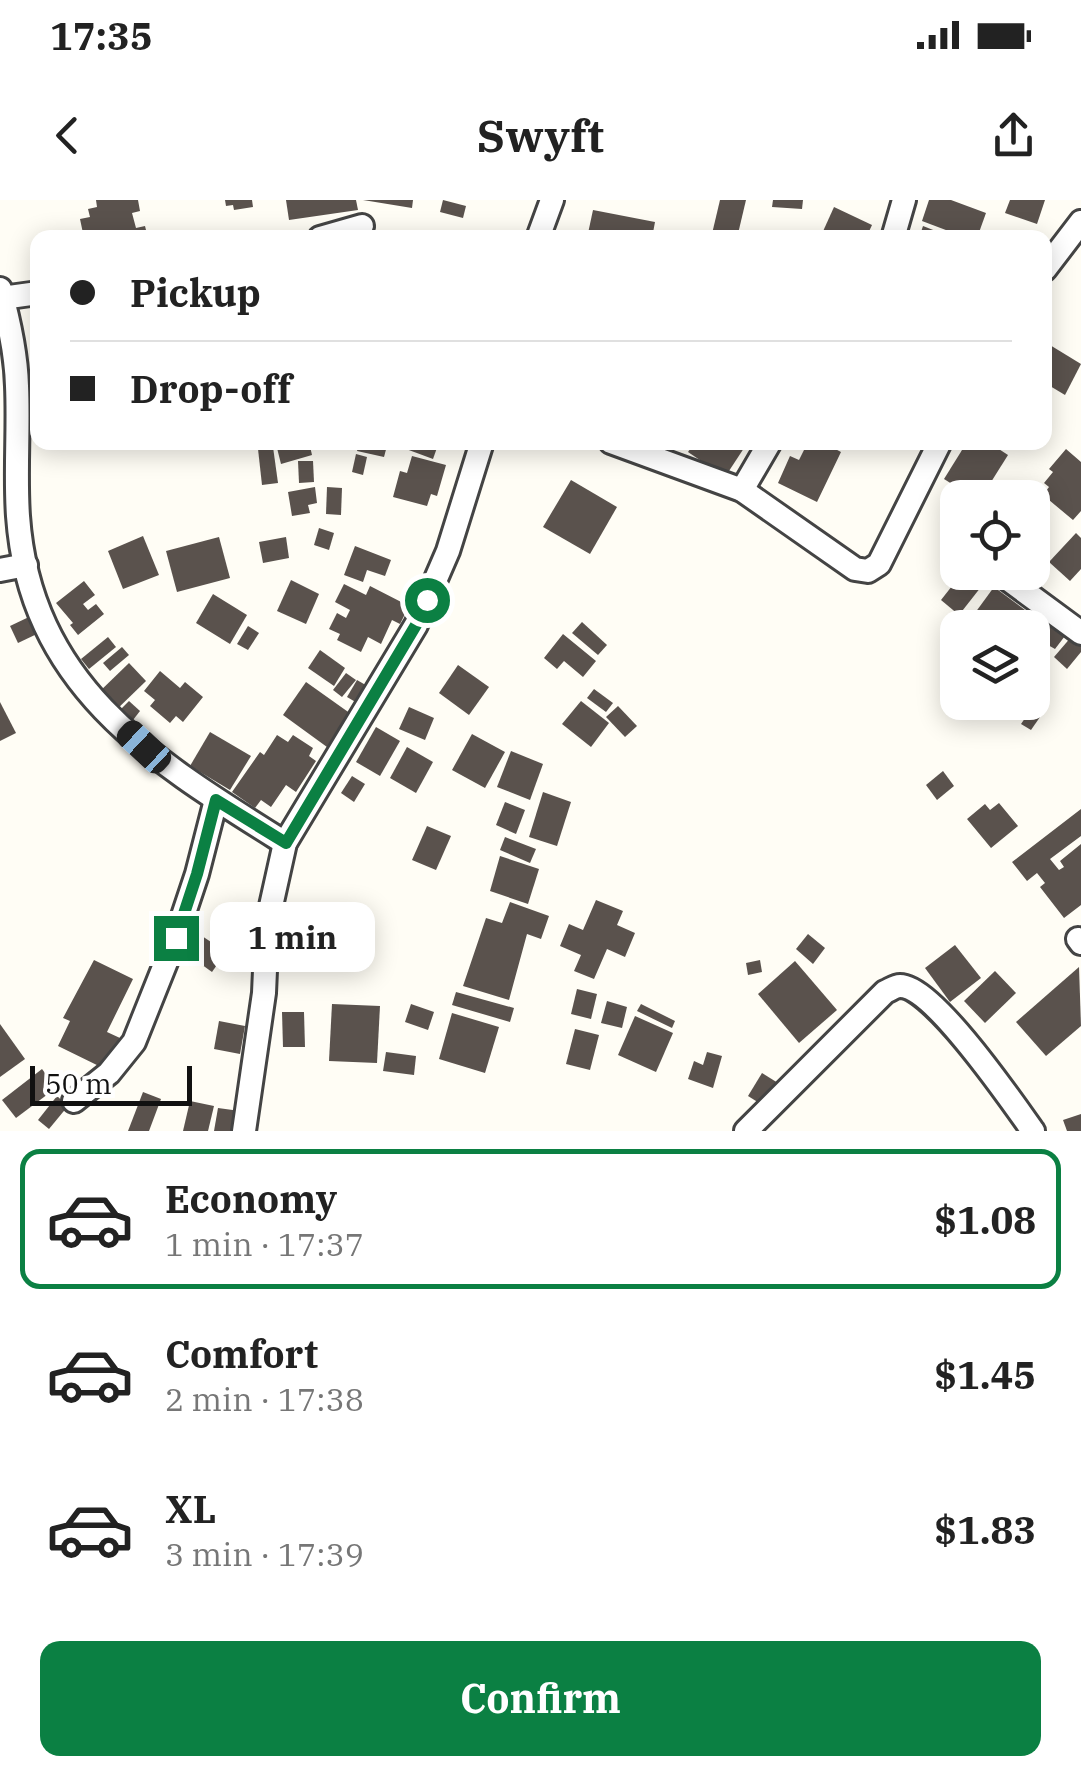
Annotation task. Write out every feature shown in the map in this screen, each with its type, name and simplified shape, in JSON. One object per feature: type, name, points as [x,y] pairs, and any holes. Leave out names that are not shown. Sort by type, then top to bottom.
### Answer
[{"type":"street","points":[[541,230],[552,200]]},
{"type":"street","points":[[895,230],[904,200]]},
{"type":"street","points":[[1052,260],[1081,222]]},
{"type":"street","points":[[348,230],[362,226]]},
{"type":"street","points":[[30,293],[1,293],[18,385],[18,518],[37,608],[53,645],[75,679],[144,747],[216,800],[286,843]]},
{"type":"street","points":[[244,1131],[264,993],[267,924],[286,843],[416,625],[448,551],[480,450]]},
{"type":"street","points":[[634,450],[742,490],[855,569],[868,571],[879,564],[936,450]]},
{"type":"street","points":[[742,490],[765,450]]},
{"type":"street","points":[[0,570],[26,565]]},
{"type":"street","points":[[1023,590],[1081,632]]},
{"type":"street","points":[[74,1101],[108,1073],[134,1042],[176,938],[216,800]]},
{"type":"street","points":[[746,1131],[886,992],[900,986],[920,993],[958,1032],[1033,1131]]},
{"type":"building","points":[[96,200],[138,200],[140,211],[132,213],[136,228],[145,226],[146,230],[82,230],[80,219],[90,217],[88,209],[97,207]]},
{"type":"building","points":[[225,200],[252,200],[253,207],[234,210],[233,205],[226,206]]},
{"type":"building","points":[[286,200],[356,200],[358,210],[289,220]]},
{"type":"building","points":[[363,200],[413,200],[412,208]]},
{"type":"building","points":[[443,200],[466,206],[463,218],[440,212]]},
{"type":"building","points":[[720,200],[746,200],[739,230],[713,230]]},
{"type":"building","points":[[773,200],[803,200],[802,209],[772,207]]},
{"type":"building","points":[[929,200],[951,200],[986,213],[980,230],[946,230],[922,221]]},
{"type":"building","points":[[1010,200],[1045,200],[1037,224],[1005,213]]},
{"type":"building","points":[[834,207],[872,225],[870,230],[824,230]]},
{"type":"building","points":[[593,210],[655,222],[654,230],[589,230]]},
{"type":"building","points":[[1052,346],[1081,364],[1065,395],[1052,387]]},
{"type":"building","points":[[1066,449],[1081,462],[1081,511],[1073,520],[1050,501],[1050,480],[1046,480],[1053,472],[1049,469]]},
{"type":"building","points":[[258,450],[273,450],[278,483],[262,485]]},
{"type":"building","points":[[278,450],[311,450],[312,455],[281,464]]},
{"type":"building","points":[[357,450],[386,450],[384,457]]},
{"type":"building","points":[[409,450],[436,450],[433,459]]},
{"type":"building","points":[[689,450],[743,450],[725,477]]},
{"type":"building","points":[[804,450],[841,452],[817,502],[778,483],[790,456],[799,460]]},
{"type":"building","points":[[962,450],[1000,450],[1008,455],[992,480],[946,480]]},
{"type":"building","points":[[356,454],[367,457],[363,475],[352,472]]},
{"type":"building","points":[[412,456],[446,465],[437,496],[431,494],[427,506],[393,497],[400,471],[407,473]]},
{"type":"building","points":[[298,461],[313,461],[314,482],[299,483]]},
{"type":"building","points":[[571,480],[617,507],[590,554],[543,527]]},
{"type":"building","points":[[315,487],[317,503],[308,505],[310,513],[292,516],[288,492]]},
{"type":"building","points":[[327,487],[342,488],[341,515],[326,514]]},
{"type":"building","points":[[319,528],[334,533],[329,550],[314,545]]},
{"type":"building","points":[[1076,533],[1081,538],[1081,569],[1070,581],[1050,561]]},
{"type":"building","points":[[143,536],[159,575],[123,589],[108,551]]},
{"type":"building","points":[[219,537],[230,578],[177,592],[166,551]]},
{"type":"building","points":[[286,537],[289,558],[263,563],[259,542]]},
{"type":"building","points":[[355,546],[391,560],[385,576],[367,570],[363,582],[344,575]]},
{"type":"building","points":[[291,580],[319,594],[306,624],[277,611]]},
{"type":"building","points":[[84,581],[95,595],[83,604],[88,610],[96,604],[104,614],[78,635],[56,603]]},
{"type":"building","points":[[344,584],[366,595],[370,586],[409,606],[400,624],[392,620],[381,644],[368,637],[361,652],[337,640],[340,634],[329,629],[337,613],[346,618],[350,610],[335,602]]},
{"type":"building","points":[[949,590],[979,590],[963,610],[953,610],[941,600]]},
{"type":"building","points":[[992,590],[998,590],[1025,610],[977,610]]},
{"type":"building","points":[[213,594],[247,615],[230,644],[196,623]]},
{"type":"building","points":[[31,616],[39,633],[18,643],[10,626]]},
{"type":"building","points":[[1050,616],[1068,632],[1055,649],[1050,646]]},
{"type":"building","points":[[582,622],[607,645],[598,655],[572,633]]},
{"type":"building","points":[[248,626],[259,633],[248,650],[237,644]]},
{"type":"building","points":[[563,634],[596,661],[583,677],[564,661],[557,669],[544,658]]},
{"type":"building","points":[[1072,636],[1081,643],[1081,652],[1067,669],[1054,657]]},
{"type":"building","points":[[108,637],[116,647],[89,669],[81,659]]},
{"type":"building","points":[[122,647],[129,655],[110,671],[103,663]]},
{"type":"building","points":[[320,650],[345,668],[334,686],[308,668]]},
{"type":"building","points":[[129,663],[146,681],[113,713],[96,695]]},
{"type":"building","points":[[458,665],[489,687],[469,715],[439,693]]},
{"type":"building","points":[[160,671],[180,688],[185,682],[203,697],[183,722],[176,716],[170,723],[150,706],[155,700],[144,691]]},
{"type":"building","points":[[346,673],[356,680],[342,697],[333,690]]},
{"type":"building","points":[[357,680],[369,687],[359,704],[347,697]]},
{"type":"building","points":[[306,682],[351,714],[327,747],[283,715]]},
{"type":"building","points":[[594,689],[613,703],[606,712],[587,698]]},
{"type":"building","points":[[129,701],[140,711],[133,720],[121,709]]},
{"type":"building","points":[[581,701],[609,723],[591,747],[562,724]]},
{"type":"building","points":[[0,702],[16,733],[0,741]]},
{"type":"building","points":[[618,706],[637,726],[625,737],[606,717]]},
{"type":"building","points":[[409,707],[434,718],[425,740],[399,729]]},
{"type":"building","points":[[1024,720],[1038,720],[1031,730],[1021,724]]},
{"type":"building","points":[[376,727],[400,741],[380,776],[356,762]]},
{"type":"building","points":[[210,732],[251,756],[230,790],[190,766]]},
{"type":"building","points":[[472,734],[505,752],[485,788],[452,770]]},
{"type":"building","points":[[277,735],[288,742],[293,735],[313,748],[309,756],[316,761],[296,792],[286,785],[271,807],[261,800],[255,808],[232,792]]},
{"type":"building","points":[[407,747],[433,762],[416,793],[390,778]]},
{"type":"building","points":[[511,751],[543,764],[530,800],[497,787]]},
{"type":"building","points":[[943,771],[954,786],[937,800],[926,785]]},
{"type":"building","points":[[352,776],[365,784],[354,802],[341,793]]},
{"type":"building","points":[[543,792],[571,802],[557,846],[529,837]]},
{"type":"building","points":[[505,802],[525,810],[516,834],[496,825]]},
{"type":"building","points":[[999,803],[1018,826],[991,848],[967,819],[985,804],[990,810]]},
{"type":"building","points":[[1081,809],[1081,836],[1050,859],[1059,870],[1064,867],[1060,861],[1081,844],[1081,905],[1064,918],[1040,887],[1045,883],[1037,873],[1027,881],[1012,862]]},
{"type":"building","points":[[427,826],[451,836],[436,870],[412,860]]},
{"type":"building","points":[[505,837],[536,849],[530,863],[500,850]]},
{"type":"building","points":[[500,856],[539,869],[528,904],[490,891]]},
{"type":"building","points":[[596,900],[623,911],[617,925],[635,933],[625,957],[607,949],[594,979],[574,971],[581,955],[560,946],[569,924],[583,930]]},
{"type":"building","points":[[510,902],[549,916],[541,939],[527,934],[509,1000],[463,986],[486,918],[502,923]]},
{"type":"building","points":[[193,930],[226,952],[212,972],[180,949]]},
{"type":"building","points":[[808,934],[825,948],[813,964],[796,949]]},
{"type":"building","points":[[955,945],[981,978],[950,1002],[925,968]]},
{"type":"building","points":[[94,960],[133,979],[107,1032],[120,1038],[105,1069],[58,1046],[70,1021],[63,1018]]},
{"type":"building","points":[[760,960],[762,972],[748,975],[746,963]]},
{"type":"building","points":[[795,961],[837,1010],[799,1043],[758,994]]},
{"type":"building","points":[[1079,967],[1081,1026],[1046,1056],[1016,1022]]},
{"type":"building","points":[[995,971],[1016,993],[985,1023],[964,1001]]},
{"type":"building","points":[[577,989],[597,994],[591,1019],[571,1014]]},
{"type":"building","points":[[456,992],[514,1008],[510,1022],[452,1005]]},
{"type":"building","points":[[607,1001],[627,1007],[622,1028],[601,1023]]},
{"type":"building","points":[[332,1004],[380,1006],[377,1063],[329,1061]]},
{"type":"building","points":[[411,1004],[434,1012],[428,1030],[405,1022]]},
{"type":"building","points":[[641,1004],[675,1021],[672,1028],[637,1011]]},
{"type":"building","points":[[282,1012],[304,1012],[305,1047],[283,1047]]},
{"type":"building","points":[[452,1013],[499,1027],[485,1073],[439,1059]]},
{"type":"building","points":[[635,1016],[673,1033],[656,1072],[618,1055]]},
{"type":"building","points":[[219,1021],[245,1026],[240,1054],[214,1049]]},
{"type":"building","points":[[0,1024],[25,1059],[0,1077]]},
{"type":"building","points":[[575,1029],[599,1035],[590,1070],[566,1064]]},
{"type":"building","points":[[386,1052],[416,1056],[414,1075],[383,1071]]},
{"type":"building","points":[[707,1052],[722,1056],[713,1088],[688,1079],[694,1061],[703,1065]]},
{"type":"building","points":[[42,1069],[56,1088],[16,1118],[2,1100]]},
{"type":"building","points":[[762,1073],[778,1083],[764,1106],[748,1096]]},
{"type":"building","points":[[143,1092],[161,1099],[149,1131],[128,1131]]},
{"type":"building","points":[[57,1096],[68,1106],[49,1129],[38,1120]]},
{"type":"building","points":[[190,1101],[214,1106],[208,1131],[183,1131]]},
{"type":"building","points":[[218,1108],[240,1111],[237,1131],[214,1131]]},
{"type":"building","points":[[1081,1114],[1081,1131],[1067,1131],[1063,1120]]},
{"type":"route","points":[[176,938],[216,800],[286,843],[416,625],[427,600]]}]
